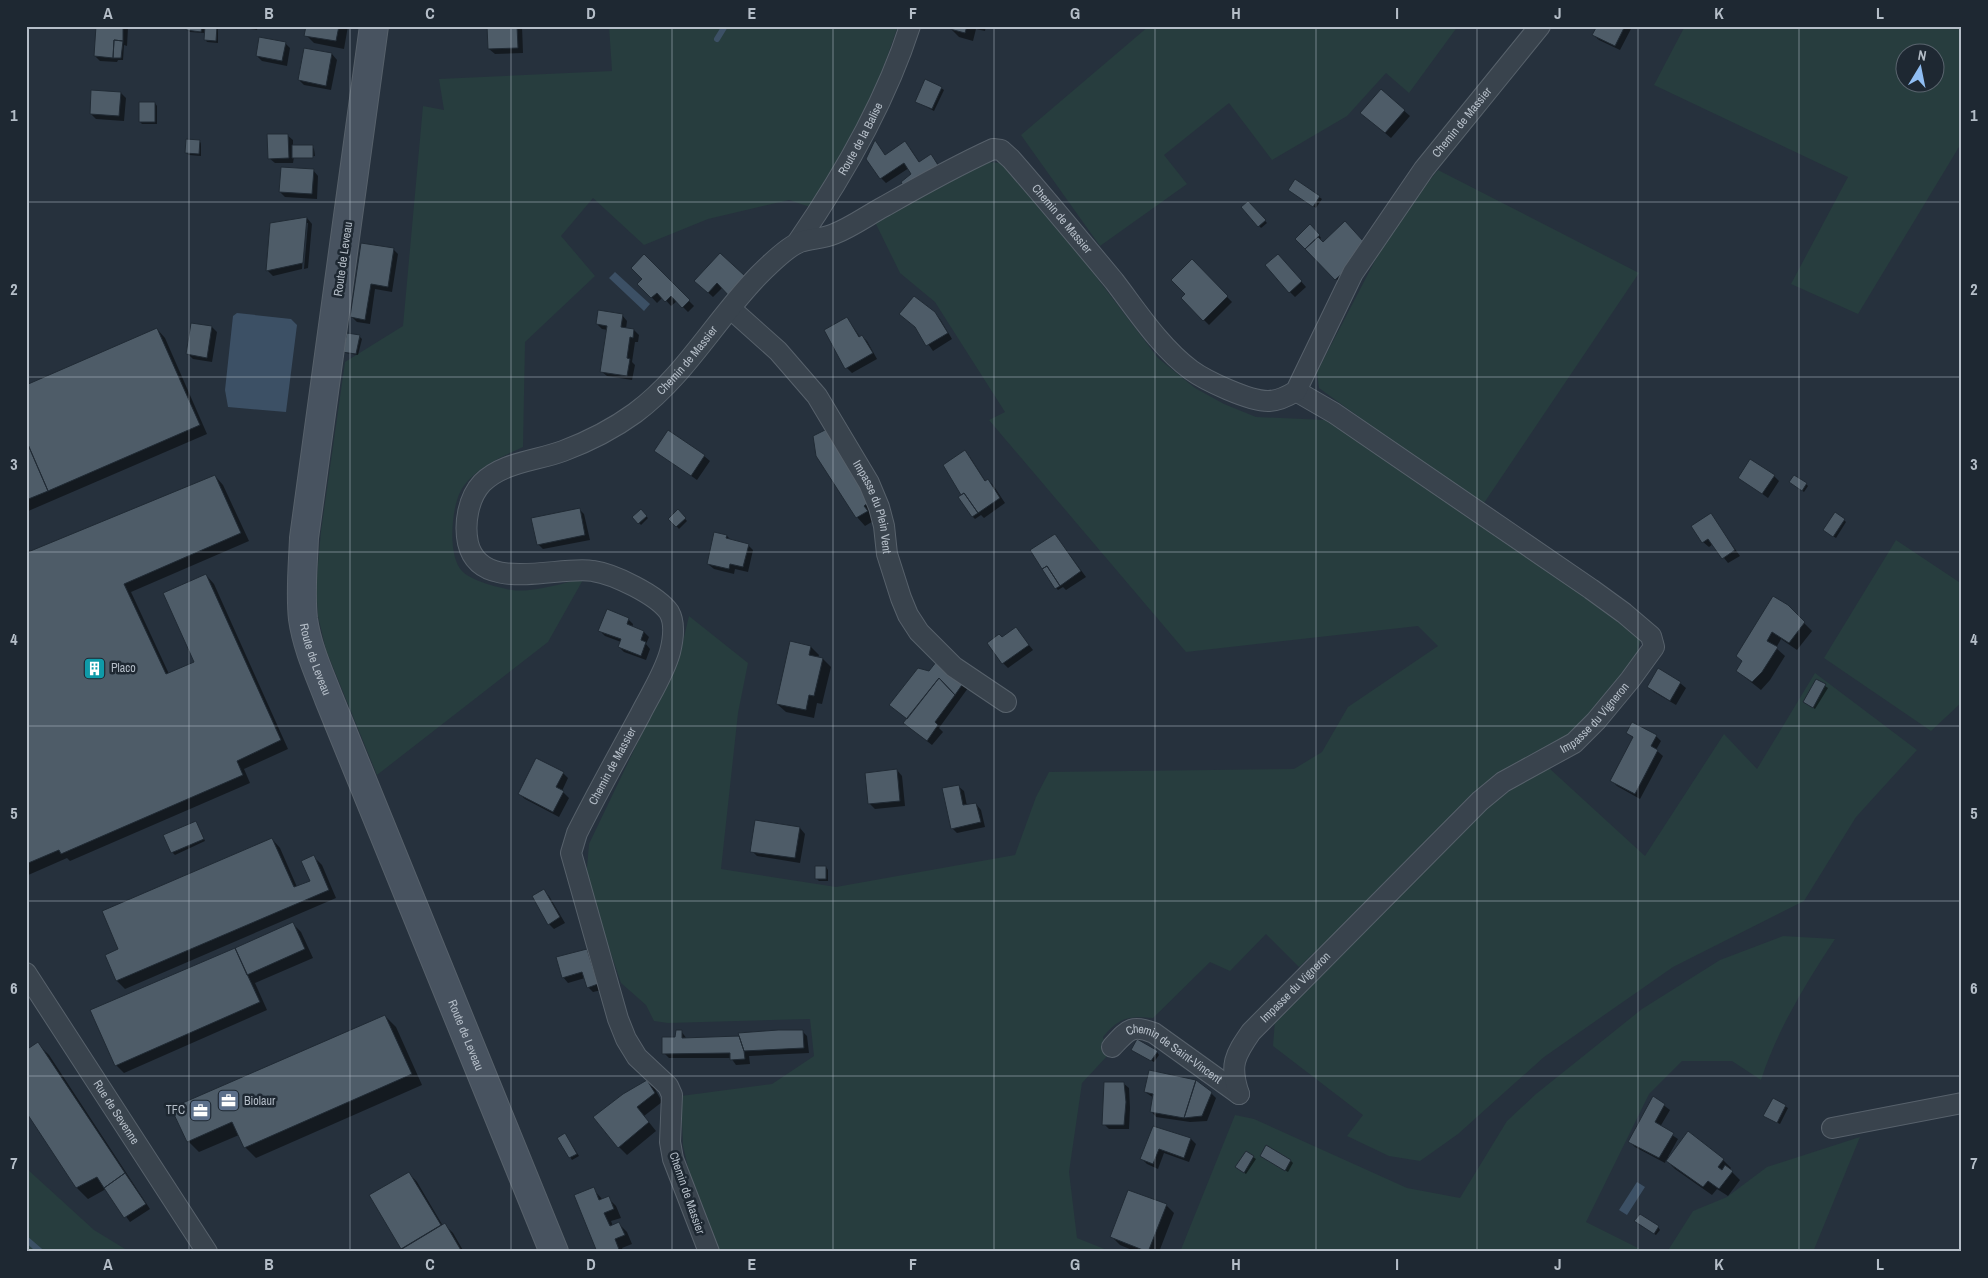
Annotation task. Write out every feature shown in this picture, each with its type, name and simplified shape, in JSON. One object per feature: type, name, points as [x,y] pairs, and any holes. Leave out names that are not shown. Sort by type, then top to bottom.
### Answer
[{"type":"street","name":"Route de Leveau","points":[[374,26],[304,538],[301,584],[304,619],[310,650],[329,699],[554,1252]]},
{"type":"street","name":"Route de la Balise","points":[[797,243],[823,206],[868,127],[905,42],[910,26]]},
{"type":"street","name":"Chemin de Massier","points":[[709,1252],[673,1159],[670,1142],[672,1095],[668,1086],[637,1057],[626,1039],[618,1019],[571,853],[577,833],[670,654],[674,633],[673,621],[668,611],[652,597],[608,574],[575,570],[519,576],[483,566],[474,558],[468,543],[467,526],[470,505],[475,492],[484,482],[514,465],[562,452],[600,435],[635,413],[669,383],[759,274],[797,243],[834,234],[993,149],[1001,150],[1011,159],[1074,232],[1159,339],[1191,370],[1218,385],[1248,396],[1268,401],[1286,398],[1296,391],[1353,273],[1424,169],[1540,26]]},
{"type":"street","name":"Impasse du Plein Vent","points":[[731,309],[778,351],[816,396],[869,483],[879,507],[884,526],[887,554],[908,615],[920,632],[954,667],[1006,702]]},
{"type":"street","name":"Impasse du Vigneron","points":[[1239,1094],[1234,1079],[1234,1060],[1238,1051],[1252,1032],[1480,801],[1504,782],[1574,743],[1596,721],[1654,647],[1651,636],[1591,588],[1334,413],[1296,391]]},
{"type":"street","name":"Rue de Sevenne","points":[[26,973],[208,1252]]},
{"type":"street","name":"Chemin de Saint-Vincent","points":[[1112,1047],[1129,1029],[1140,1028],[1154,1034],[1239,1094]]},
{"type":"street","points":[[1832,1128],[1962,1102]]},
{"type":"green space","points":[[609,26],[898,26],[875,91],[841,161],[813,208],[789,200],[708,219],[644,245],[593,198],[561,236],[595,276],[525,342],[523,447],[482,468],[463,487],[456,505],[452,530],[454,554],[457,564],[466,575],[479,581],[493,586],[520,591],[548,587],[584,578],[548,642],[377,775],[326,650],[318,616],[316,587],[321,531],[345,362],[403,326],[423,106],[444,110],[439,79],[612,71]]},
{"type":"green space","points":[[1149,26],[1458,26],[1409,93],[1386,73],[1347,116],[1272,160],[1229,103],[1164,155],[1187,184],[1100,246],[1021,135]]},
{"type":"green space","points":[[1685,26],[1962,26],[1962,142],[1858,314],[1791,284],[1848,177],[1654,85]]},
{"type":"green space","points":[[987,162],[1001,163],[1014,169],[1158,358],[1195,388],[1224,404],[1256,417],[1325,420],[1598,603],[1641,638],[1637,654],[1577,731],[1392,879],[1299,967],[1266,934],[1230,971],[1210,962],[1153,1018],[1137,1017],[1125,1019],[1114,1025],[1103,1037],[1108,1055],[1082,1083],[1069,1172],[1077,1238],[1112,1252],[718,1252],[695,1196],[683,1146],[681,1096],[772,1084],[814,1056],[810,1019],[668,1023],[654,1021],[646,1005],[621,983],[586,880],[589,844],[680,654],[689,616],[748,663],[738,713],[721,869],[836,887],[1015,855],[1036,797],[1049,772],[1294,769],[1322,752],[1348,707],[1438,646],[1418,626],[1186,652],[989,420],[1005,412],[935,302],[900,273],[875,222],[972,166]]},
{"type":"green space","points":[[1438,170],[1639,273],[1482,506],[1319,388],[1317,372],[1393,226]]},
{"type":"green space","points":[[1896,540],[1962,584],[1962,702],[1931,731],[1824,658]]},
{"type":"green space","points":[[1815,673],[1917,750],[1856,817],[1804,901],[1673,967],[1544,1057],[1458,1134],[1420,1161],[1389,1156],[1347,1136],[1363,1115],[1273,1046],[1275,1020],[1504,791],[1549,768],[1645,856],[1724,734],[1757,769]]},
{"type":"green space","points":[[1783,936],[1835,939],[1803,990],[1784,1025],[1761,1080],[1732,1061],[1682,1061],[1649,1094],[1586,1222],[1646,1252],[1180,1252],[1235,1115],[1254,1119],[1407,1188],[1460,1198],[1507,1121],[1536,1094],[1642,1009],[1720,960]]},
{"type":"green space","points":[[1860,1137],[1813,1252],[1667,1252],[1693,1211],[1727,1197],[1767,1167]]},
{"type":"green space","points":[[26,1168],[94,1230],[130,1252],[26,1252]]},
{"type":"water","points":[[615,272],[650,304],[644,311],[609,278]]},
{"type":"water","points":[[237,313],[291,319],[297,325],[286,412],[228,407],[225,390],[233,316]]},
{"type":"water","points":[[1637,1182],[1645,1187],[1627,1215],[1619,1210]]},
{"type":"building","points":[[96,26],[123,26],[123,41],[114,40],[113,58],[94,56]]},
{"type":"building","points":[[187,26],[202,26],[201,32],[186,30]]},
{"type":"building","points":[[205,26],[217,26],[216,41],[204,40]]},
{"type":"building","points":[[306,26],[339,26],[336,41],[304,36]]},
{"type":"building","points":[[487,26],[517,26],[518,48],[488,49]]},
{"type":"building","points":[[950,26],[967,26],[965,33],[950,29]]},
{"type":"building","points":[[1597,26],[1625,26],[1615,46],[1592,35]]},
{"type":"building","points":[[259,37],[286,42],[282,61],[256,56]]},
{"type":"building","points":[[114,40],[123,41],[121,58],[113,58]]},
{"type":"building","points":[[304,48],[332,53],[326,86],[298,80]]},
{"type":"building","points":[[925,79],[942,87],[932,109],[915,102]]},
{"type":"building","points":[[1381,89],[1405,110],[1385,133],[1360,113]]},
{"type":"building","points":[[91,90],[121,92],[119,116],[90,114]]},
{"type":"building","points":[[139,102],[155,102],[155,122],[139,122]]},
{"type":"building","points":[[267,134],[288,134],[289,158],[268,159]]},
{"type":"building","points":[[186,139],[200,140],[199,154],[185,153]]},
{"type":"building","points":[[875,140],[885,155],[905,141],[919,162],[931,154],[938,165],[904,187],[901,182],[911,174],[904,163],[880,179],[866,159]]},
{"type":"building","points":[[292,145],[313,145],[313,158],[292,158]]},
{"type":"building","points":[[281,167],[314,169],[312,194],[279,192]]},
{"type":"building","points":[[1295,179],[1320,196],[1313,207],[1288,190]]},
{"type":"building","points":[[1248,201],[1266,220],[1258,227],[1241,207]]},
{"type":"building","points":[[307,217],[303,263],[266,271],[270,223]]},
{"type":"building","points":[[1345,221],[1364,242],[1348,268],[1335,280],[1305,249],[1318,237],[1323,242]]},
{"type":"building","points":[[1310,224],[1320,235],[1305,249],[1295,239]]},
{"type":"building","points":[[361,243],[394,248],[388,287],[371,284],[365,320],[350,317]]},
{"type":"building","points":[[720,253],[745,276],[730,297],[717,283],[708,293],[694,281]]},
{"type":"building","points":[[644,254],[690,300],[682,308],[671,296],[665,302],[657,293],[651,298],[637,284],[642,279],[631,268]]},
{"type":"building","points":[[1278,254],[1302,281],[1289,293],[1265,265]]},
{"type":"building","points":[[1192,259],[1228,296],[1203,321],[1181,298],[1185,294],[1171,280]]},
{"type":"building","points":[[914,296],[935,312],[948,333],[926,346],[915,327],[899,314]]},
{"type":"building","points":[[598,310],[623,314],[621,327],[634,329],[633,338],[630,337],[627,358],[630,359],[627,376],[600,372],[607,326],[596,324]]},
{"type":"building","points":[[847,317],[859,337],[862,335],[873,353],[845,369],[824,330]]},
{"type":"building","points":[[191,323],[212,326],[207,358],[186,354]]},
{"type":"building","points":[[157,328],[200,425],[48,491],[26,440],[26,385]]},
{"type":"building","points":[[347,333],[360,335],[356,354],[342,352]]},
{"type":"building","points":[[827,429],[869,502],[864,506],[868,511],[856,518],[816,456],[813,436]]},
{"type":"building","points":[[668,430],[705,455],[691,476],[654,451]]},
{"type":"building","points":[[26,440],[48,491],[26,500]]},
{"type":"building","points":[[965,450],[985,481],[988,479],[1000,498],[978,513],[964,493],[961,495],[943,465]]},
{"type":"building","points":[[1750,459],[1775,475],[1762,494],[1738,478]]},
{"type":"building","name":"Placo","points":[[215,475],[241,533],[124,584],[166,674],[194,662],[163,593],[206,574],[281,740],[237,761],[243,775],[61,854],[59,850],[26,864],[26,548],[28,552]]},
{"type":"building","points":[[1794,475],[1807,483],[1802,491],[1789,482]]},
{"type":"building","points":[[964,493],[978,513],[972,517],[958,497]]},
{"type":"building","points":[[580,508],[585,535],[537,545],[531,518]]},
{"type":"building","points":[[641,509],[647,516],[638,524],[632,517]]},
{"type":"building","points":[[678,509],[686,518],[676,527],[668,519]]},
{"type":"building","points":[[1835,512],[1845,519],[1833,537],[1823,530]]},
{"type":"building","points":[[1711,513],[1735,550],[1722,559],[1708,539],[1702,543],[1691,526]]},
{"type":"building","points":[[714,532],[727,535],[726,538],[749,544],[743,567],[730,564],[729,569],[707,564]]},
{"type":"building","points":[[1055,534],[1081,571],[1060,586],[1047,566],[1042,569],[1030,550]]},
{"type":"building","points":[[1047,566],[1060,586],[1055,589],[1042,569]]},
{"type":"building","points":[[1773,596],[1788,605],[1805,622],[1789,643],[1772,632],[1767,641],[1778,647],[1762,672],[1752,682],[1736,671],[1742,661],[1736,656]]},
{"type":"building","points":[[607,609],[629,618],[627,624],[644,631],[641,640],[646,642],[641,656],[618,647],[621,639],[598,631]]},
{"type":"building","points":[[1016,627],[1029,645],[1002,664],[987,643],[999,634],[1002,637]]},
{"type":"building","points":[[790,641],[811,646],[809,655],[823,658],[814,696],[809,695],[806,710],[776,704]]},
{"type":"building","points":[[940,657],[964,682],[955,695],[939,678],[907,719],[889,705],[918,668],[929,671]]},
{"type":"building","points":[[1658,668],[1681,682],[1670,701],[1647,687]]},
{"type":"building","points":[[939,678],[955,695],[935,722],[938,725],[927,741],[903,723]]},
{"type":"building","points":[[1816,679],[1826,684],[1813,708],[1803,702]]},
{"type":"building","points":[[1632,722],[1657,735],[1651,746],[1658,750],[1635,794],[1610,781],[1633,737],[1626,733]]},
{"type":"building","points":[[536,758],[564,772],[556,787],[564,791],[553,812],[518,794]]},
{"type":"building","points":[[897,769],[900,801],[868,804],[865,773]]},
{"type":"building","points":[[959,785],[963,805],[976,803],[981,822],[951,829],[942,788]]},
{"type":"building","points":[[755,820],[800,827],[795,858],[750,852]]},
{"type":"building","points":[[196,821],[204,839],[171,853],[163,835]]},
{"type":"building","points":[[272,838],[294,887],[310,881],[301,861],[314,855],[329,890],[116,981],[105,955],[118,949],[102,911]]},
{"type":"building","points":[[815,866],[826,866],[826,879],[815,879]]},
{"type":"building","points":[[544,889],[560,917],[548,925],[532,896]]},
{"type":"building","points":[[293,922],[305,949],[247,975],[235,948]]},
{"type":"building","points":[[235,948],[260,1002],[115,1066],[90,1010]]},
{"type":"building","points":[[587,949],[598,984],[587,988],[582,972],[562,978],[556,957]]},
{"type":"building","points":[[385,1015],[412,1074],[244,1148],[232,1122],[187,1142],[171,1108]]},
{"type":"building","points":[[676,1030],[682,1030],[682,1038],[739,1036],[745,1059],[730,1060],[730,1053],[662,1054],[662,1037],[675,1037]]},
{"type":"building","points":[[803,1030],[804,1048],[744,1051],[738,1033]]},
{"type":"building","points":[[1137,1039],[1158,1051],[1151,1061],[1131,1050]]},
{"type":"building","points":[[38,1042],[125,1173],[104,1188],[97,1177],[76,1188],[26,1112],[26,1050]]},
{"type":"building","points":[[1149,1070],[1196,1080],[1184,1118],[1150,1112],[1153,1094],[1144,1092]]},
{"type":"building","points":[[647,1080],[655,1093],[637,1107],[649,1122],[618,1148],[593,1117],[623,1094]]},
{"type":"building","points":[[1196,1080],[1212,1092],[1202,1116],[1184,1118]]},
{"type":"building","points":[[1104,1082],[1124,1082],[1126,1102],[1124,1125],[1102,1125]]},
{"type":"building","points":[[1653,1096],[1665,1104],[1655,1122],[1674,1133],[1659,1158],[1628,1142]]},
{"type":"building","points":[[1773,1098],[1786,1105],[1777,1123],[1763,1116]]},
{"type":"building","points":[[1153,1126],[1191,1138],[1184,1158],[1159,1149],[1153,1164],[1140,1159]]},
{"type":"building","points":[[1688,1131],[1724,1159],[1718,1167],[1722,1170],[1725,1165],[1733,1171],[1719,1189],[1708,1181],[1703,1187],[1666,1161]]},
{"type":"building","points":[[565,1133],[577,1154],[569,1158],[557,1138]]},
{"type":"building","points":[[1266,1145],[1291,1160],[1285,1171],[1260,1156]]},
{"type":"building","points":[[1246,1151],[1254,1156],[1244,1173],[1235,1167]]},
{"type":"building","points":[[409,1172],[441,1225],[401,1249],[369,1195]]},
{"type":"building","points":[[125,1173],[146,1204],[124,1218],[104,1188]]},
{"type":"building","points":[[594,1187],[599,1200],[609,1196],[614,1209],[604,1213],[610,1226],[619,1222],[625,1235],[615,1239],[620,1252],[597,1252],[574,1195]]},
{"type":"building","points":[[1128,1190],[1167,1204],[1148,1252],[1110,1237]]},
{"type":"building","points":[[1640,1214],[1659,1226],[1654,1234],[1634,1221]]},
{"type":"building","points":[[445,1223],[462,1252],[397,1252]]},
{"type":"waterway","points":[[717,39],[725,26]]},
{"type":"waterway","points":[[26,1239],[41,1252]]},
{"type":"place","name":"Placo","points":[[95,668]]},
{"type":"place","name":"Biolaur","points":[[228,1101]]},
{"type":"place","name":"TFC","points":[[201,1110]]}]
